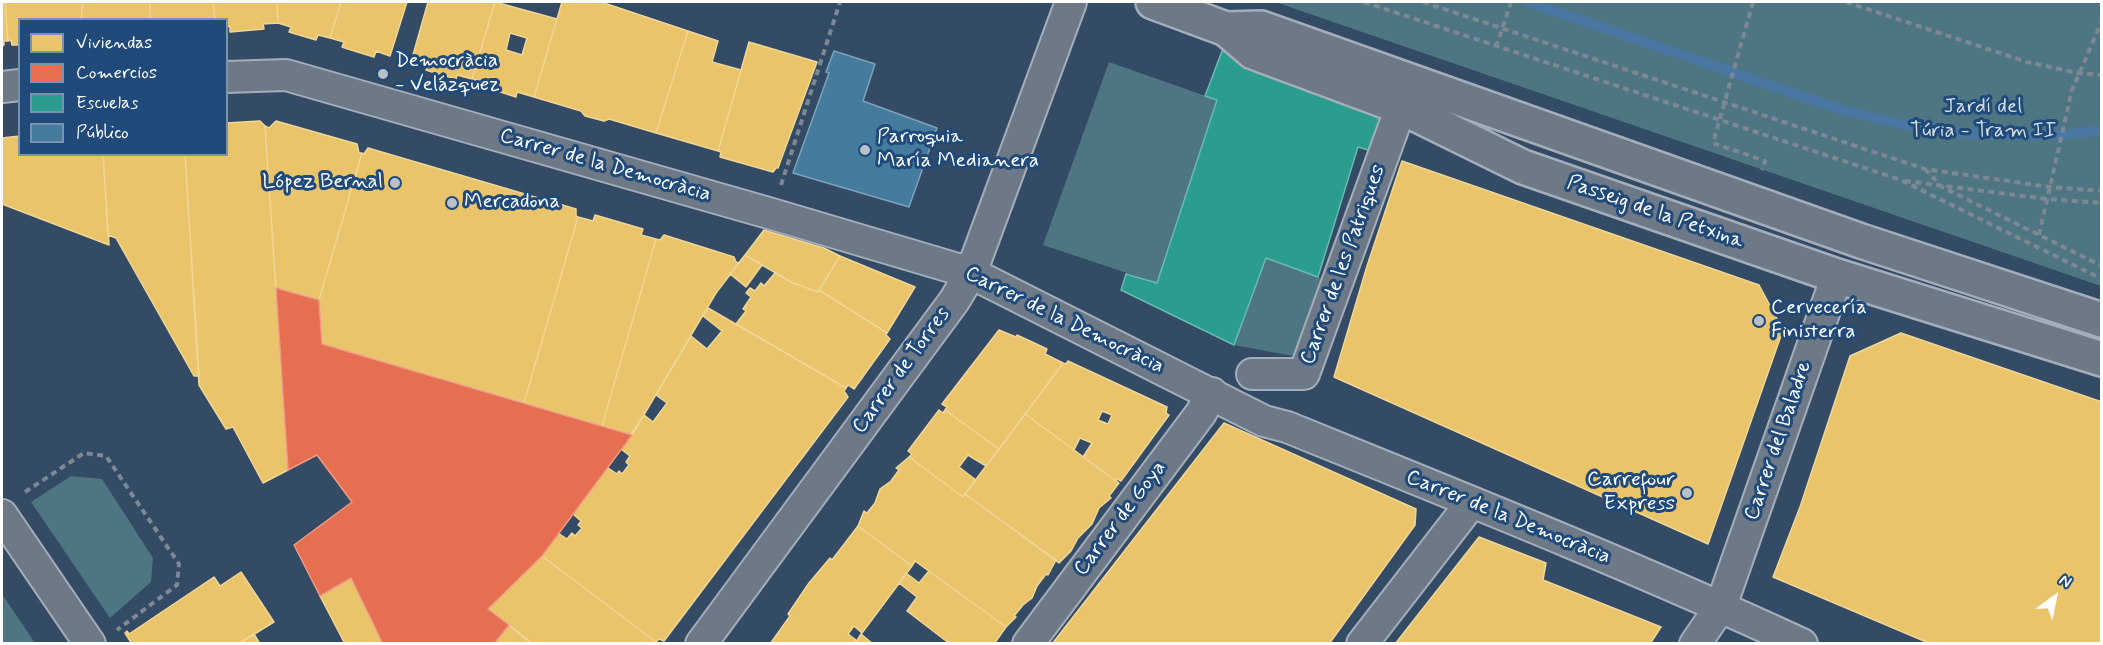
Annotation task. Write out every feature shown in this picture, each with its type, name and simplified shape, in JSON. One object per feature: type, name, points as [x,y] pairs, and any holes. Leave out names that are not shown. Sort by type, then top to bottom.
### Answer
[{"type":"main road","name":"Passeig de la Petxina","points":[[1153,2],[1226,29],[1253,52],[1401,107],[1523,167],[1837,276],[2101,359]]},
{"type":"main road","name":"Passeig de la Petxina","points":[[1226,29],[1261,28],[1862,241],[2102,320]]},
{"type":"street","name":"Carrer de Torres","points":[[701,644],[954,301],[971,273],[1071,2]]},
{"type":"street","name":"Carrer de la Democràcia","points":[[228,77],[286,75],[971,273],[1264,421],[1287,427],[1472,502],[1721,606],[1802,644]]},
{"type":"street","points":[[2,87],[18,85]]},
{"type":"street","name":"Carrer de les Patriques","points":[[1252,374],[1304,374],[1401,107]]},
{"type":"street","name":"Carrer del Baladre","points":[[1695,644],[1721,606],[1837,276]]},
{"type":"street","name":"Carrer de Goya","points":[[1028,644],[1201,413],[1212,393]]},
{"type":"street","points":[[1362,644],[1472,502]]},
{"type":"street","points":[[11,505],[90,644]]},
{"type":"path","points":[[772,214],[840,2]]},
{"type":"path","points":[[1364,2],[1901,180],[2102,279]]},
{"type":"path","points":[[1423,2],[1925,169],[2050,187],[2102,191]]},
{"type":"path","points":[[1753,2],[1713,143],[1765,161],[1760,175]]},
{"type":"path","points":[[1846,2],[2027,62],[2078,73],[2102,75]]},
{"type":"path","points":[[1496,46],[1510,4]]},
{"type":"path","points":[[2038,235],[2072,90],[2102,21]]},
{"type":"path","points":[[1925,169],[1942,187],[2102,266]]},
{"type":"path","points":[[1901,180],[1942,187],[2102,203]]},
{"type":"path","points":[[11,505],[84,453],[106,456],[179,564],[177,585],[116,631]]},
{"type":"green space","name":"Jardí del Túria - Tram II","points":[[1275,2],[2101,2],[2101,286]]},
{"type":"green space","points":[[1109,62],[1217,100],[1157,283],[1043,245]]},
{"type":"green space","points":[[1266,258],[1328,282],[1303,358],[1234,345]]},
{"type":"green space","points":[[71,476],[102,479],[153,558],[151,582],[110,618],[31,502]]},
{"type":"green space","points":[[2,594],[35,643],[2,643]]},
{"type":"building: Viviendas","points":[[2,2],[5,2],[8,41],[4,41],[2,46]]},
{"type":"building: Viviendas","points":[[5,2],[83,2],[81,18],[18,18],[18,45],[12,45],[11,40],[8,41]]},
{"type":"building: Viviendas","points":[[83,2],[150,2],[150,18],[81,18]]},
{"type":"building: Viviendas","points":[[150,2],[213,2],[215,18],[150,18]]},
{"type":"building: Viviendas","points":[[213,2],[277,2],[278,23],[263,24],[264,29],[230,32],[228,18],[215,18]]},
{"type":"building: Viviendas","points":[[277,2],[341,2],[330,38],[318,35],[316,40],[289,32],[291,27],[278,23]]},
{"type":"building: Viviendas","points":[[341,2],[407,2],[390,56],[376,51],[374,57],[342,47],[344,42],[330,38]]},
{"type":"building: Viviendas","points":[[428,2],[495,2],[472,79],[457,75],[456,79],[426,70],[427,66],[411,62]]},
{"type":"building: Viviendas","points":[[495,2],[557,19],[534,97],[517,92],[516,97],[488,88],[489,84],[472,79]],"holes":[[[510,33],[527,38],[522,55],[506,50]]]},
{"type":"building: Viviendas","points":[[562,2],[601,2],[688,31],[656,133],[609,119],[604,121],[585,116],[581,111],[534,97]]},
{"type":"building: Viviendas","points":[[688,31],[718,41],[712,62],[741,70],[718,151],[656,133]]},
{"type":"building: Viviendas","points":[[749,42],[817,62],[778,168],[773,172],[720,157],[721,152],[718,151]]},
{"type":"building: Viviendas","points":[[260,121],[265,126],[288,470],[263,483],[233,427],[226,429],[199,385],[185,156],[228,156],[228,123]]},
{"type":"building: Viviendas","points":[[276,121],[357,144],[359,153],[362,153],[319,300],[276,288],[265,126],[269,128]]},
{"type":"building: Viviendas","points":[[18,136],[18,156],[103,156],[109,245],[2,204],[2,138]]},
{"type":"building: Viviendas","points":[[368,148],[576,209],[578,217],[524,403],[322,344],[319,300],[362,153],[364,154]]},
{"type":"building: Viviendas","points":[[103,156],[185,156],[199,376],[194,376],[116,238],[108,235]]},
{"type":"building: Viviendas","points":[[1402,161],[1759,285],[1783,330],[1708,544],[1334,377],[1367,266]]},
{"type":"building: Viviendas","points":[[595,215],[643,229],[641,235],[656,239],[602,426],[524,403],[578,217],[593,221]]},
{"type":"building: Viviendas","points":[[764,230],[824,248],[840,256],[818,292],[793,283],[745,255]]},
{"type":"building: Viviendas","points":[[664,235],[734,257],[739,263],[716,293],[632,435],[602,426],[656,239],[660,240]]},
{"type":"building: Viviendas","points":[[745,255],[762,265],[746,287],[730,274]]},
{"type":"building: Viviendas","points":[[840,256],[915,287],[887,333],[819,290]]},
{"type":"building: Viviendas","points":[[775,273],[793,283],[818,292],[819,290],[887,333],[890,339],[854,389],[848,385],[846,388],[736,324],[746,311],[743,309],[751,297],[746,293],[750,288],[755,291],[761,283],[764,286]]},
{"type":"building: Viviendas","points":[[708,308],[846,388],[844,391],[848,397],[664,641],[659,639],[656,642],[542,556],[558,533],[567,539],[572,533],[575,536],[582,528],[578,525],[581,521],[573,514],[608,468],[617,474],[619,471],[622,474],[629,465],[626,462],[630,456],[621,449],[644,415],[653,422],[667,403],[656,395],[691,336],[707,349],[722,331],[703,316]]},
{"type":"building: Viviendas","points":[[999,330],[1016,337],[1017,335],[1047,349],[1045,354],[1063,363],[999,449],[945,410],[947,407],[942,404]]},
{"type":"building: Viviendas","points":[[1901,333],[2102,402],[2102,644],[1931,644],[1773,577],[1800,507],[1850,356]]},
{"type":"building: Viviendas","points":[[1068,361],[1167,407],[1166,413],[1169,415],[1121,481],[1117,479],[1116,481],[1083,457],[1092,443],[1080,438],[1074,450],[1025,414],[1063,363],[1066,364]],"holes":[[[1102,411],[1112,415],[1108,424],[1098,420]]]},
{"type":"building: Viviendas","points":[[939,410],[943,413],[945,410],[999,449],[986,466],[968,455],[959,467],[976,480],[963,497],[909,457],[912,454],[908,451]]},
{"type":"building: Viviendas","points":[[1025,414],[1119,483],[1109,496],[1111,498],[1099,508],[1092,524],[1059,563],[965,494]]},
{"type":"building: Viviendas","points":[[1224,423],[1416,509],[1415,525],[1329,644],[1052,644]]},
{"type":"building: Viviendas","points":[[909,457],[963,497],[965,494],[1056,560],[1048,575],[1046,574],[1037,586],[1032,598],[1023,605],[1006,627],[915,561],[912,566],[858,526],[864,511],[867,513],[875,503],[880,489],[891,481],[899,470],[896,468]]},
{"type":"building: Viviendas","points":[[858,526],[912,566],[862,633],[854,626],[848,634],[856,640],[854,644],[770,644],[809,583],[830,558],[832,560]]},
{"type":"building: Viviendas","points":[[1479,537],[1546,563],[1543,580],[1661,627],[1650,644],[1395,644]]},
{"type":"building: Viviendas","points":[[542,556],[656,642],[655,644],[532,644],[488,609]]},
{"type":"building: Viviendas","points":[[929,571],[1006,627],[994,644],[950,644],[907,611],[917,597],[899,583],[906,573],[919,583]]},
{"type":"building: Viviendas","points":[[241,572],[274,622],[238,644],[132,644],[125,633],[127,631],[129,634],[214,577],[220,586]]},
{"type":"building: Viviendas","points":[[351,578],[383,644],[345,644],[320,596]]},
{"type":"building: Viviendas","points":[[509,625],[532,643],[532,644],[494,644]]},
{"type":"building: Viviendas","points":[[254,634],[260,644],[238,644]]},
{"type":"building: Viviendas","points":[[861,634],[873,644],[855,644]]},
{"type":"building: Comercios","points":[[276,288],[319,300],[322,344],[632,435],[542,556],[488,609],[509,625],[494,644],[383,644],[351,578],[320,596],[294,545],[352,502],[317,455],[288,470]]},
{"type":"building: Escuelas","points":[[1222,51],[1391,109],[1375,152],[1358,147],[1318,277],[1266,258],[1234,345],[1121,290],[1126,274],[1157,283],[1217,100],[1205,96]]},
{"type":"building: Público","name":"Parroquia María Medianera","points":[[834,51],[875,64],[863,101],[937,128],[909,207],[793,173],[829,73],[826,72]]},
{"type":"waterway","points":[[1528,2],[1842,110],[1901,124],[1970,134],[2063,135],[2102,130]]},
{"type":"place","name":"Democràcia - Velázquez","points":[[383,74]]},
{"type":"place","name":"Parroquia María Medianera","points":[[865,150]]},
{"type":"place","name":"López Bernal","points":[[395,183]]},
{"type":"place","name":"Mercadona","points":[[452,203]]},
{"type":"place","name":"Cervecería Finisterra","points":[[1759,321]]},
{"type":"place","name":"Carrefour Express","points":[[1687,493]]}]
